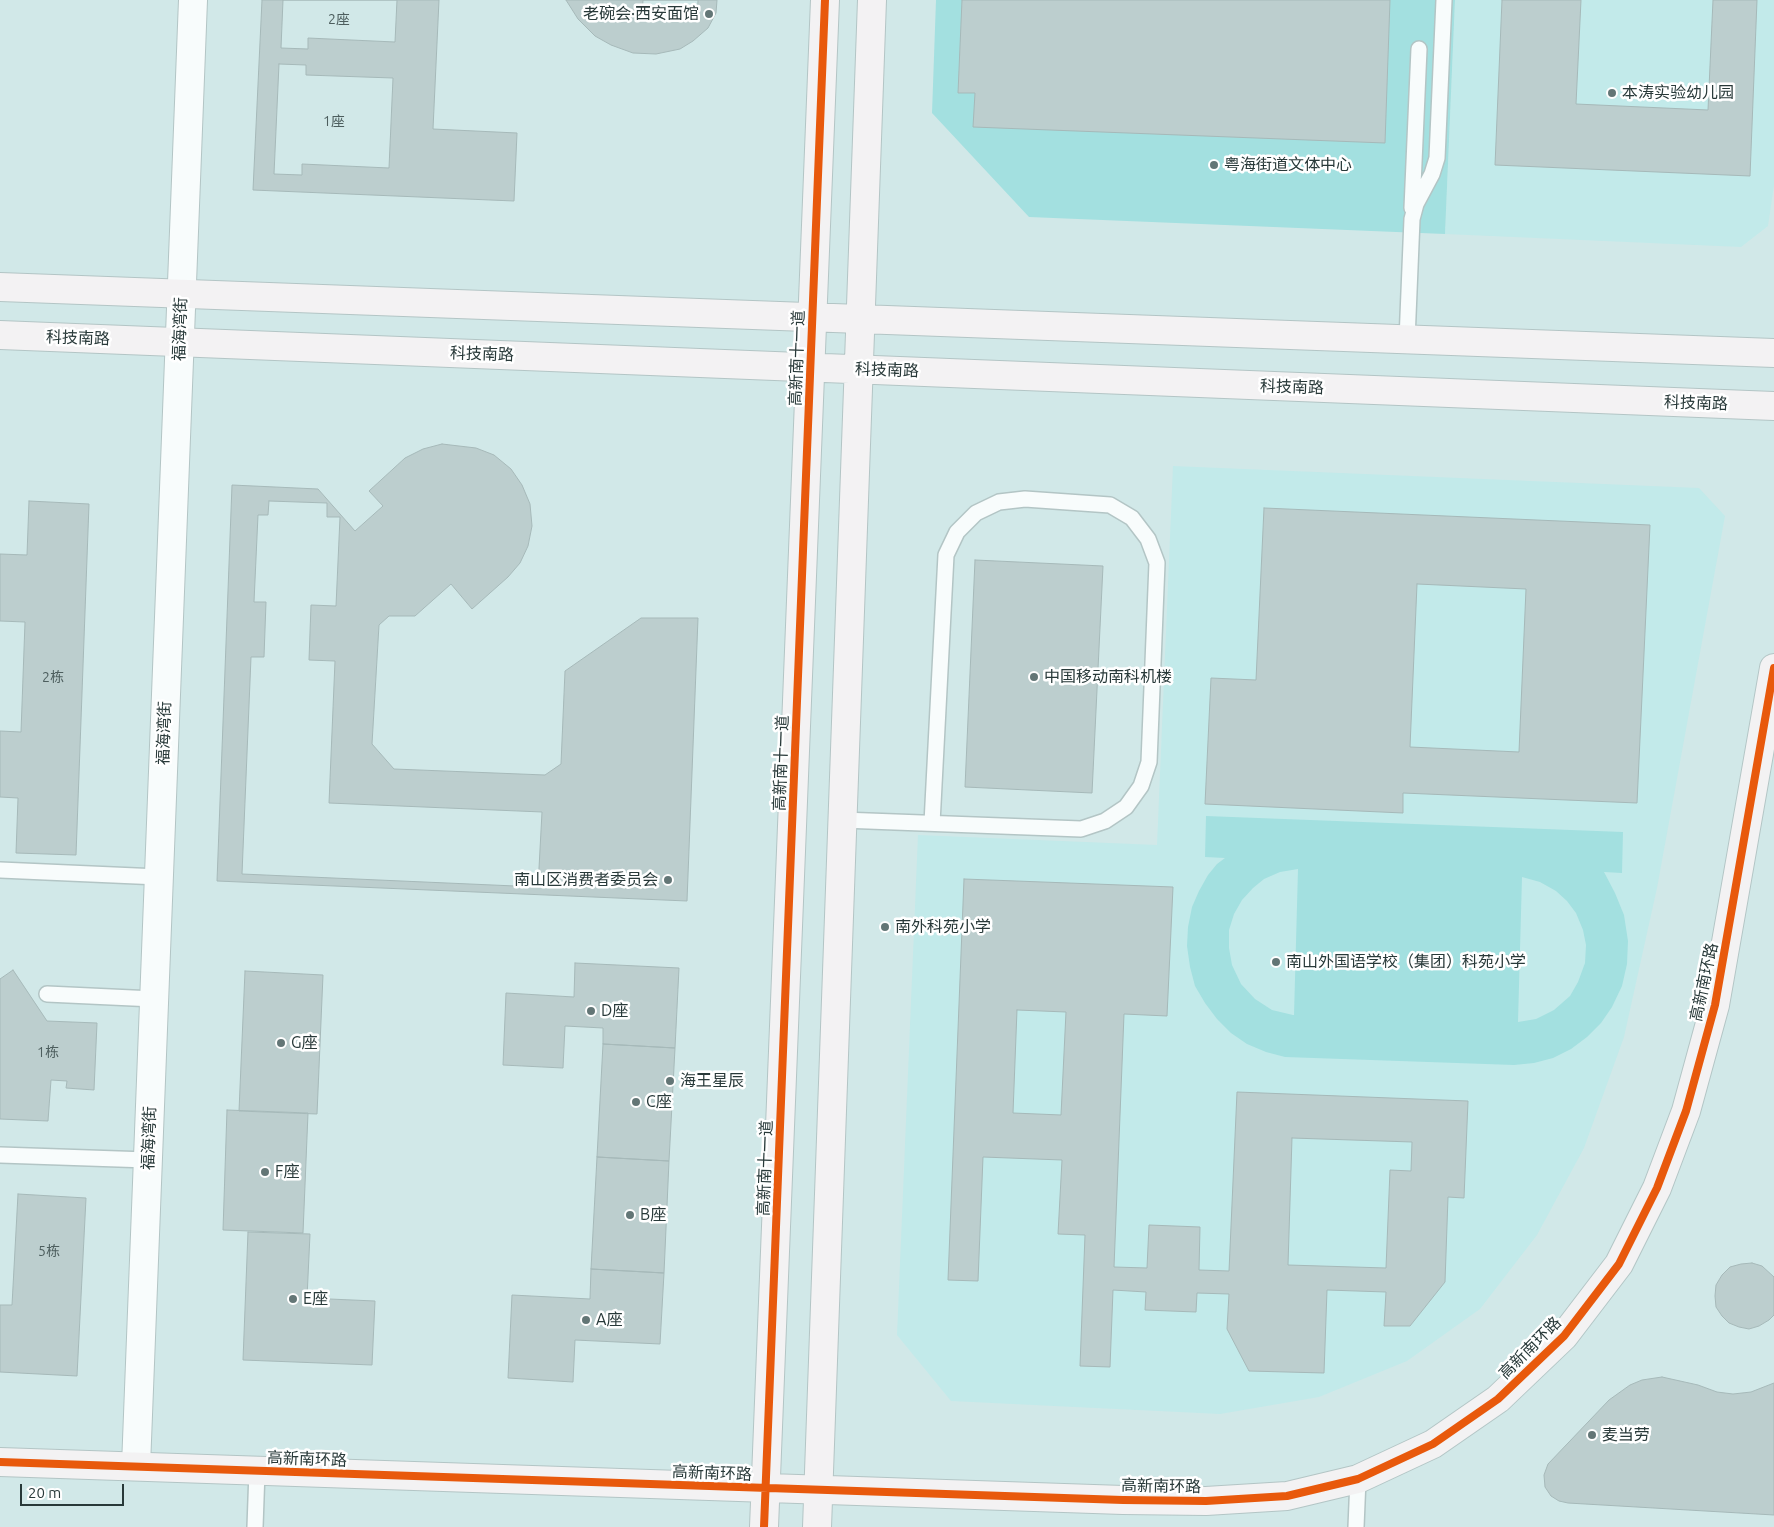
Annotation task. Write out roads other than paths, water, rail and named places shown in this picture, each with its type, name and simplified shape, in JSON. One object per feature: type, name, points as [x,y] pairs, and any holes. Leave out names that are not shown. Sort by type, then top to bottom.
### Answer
[{"type":"street","name":"福海湾街","points":[[136,1466],[193,0]]},
{"type":"street","name":"高新南十一道","points":[[764,1527],[824,0]]},
{"type":"street","points":[[817,1527],[872,0]]},
{"type":"street","points":[[0,287],[1774,354]]},
{"type":"street","name":"科技南路","points":[[0,335],[1774,406]]},
{"type":"street","name":"高新南环路","points":[[0,1462],[1113,1500],[1206,1501],[1287,1496],[1358,1479],[1433,1444],[1498,1399],[1564,1336],[1619,1264],[1657,1188],[1680,1128],[1715,1005],[1774,668]]},
{"type":"lane","points":[[1412,219],[1416,204],[1432,174],[1437,158],[1444,0]]},
{"type":"lane","points":[[1407,340],[1419,49]]},
{"type":"lane","points":[[842,820],[1081,829],[1105,821],[1126,807],[1141,786],[1149,762],[1157,563],[1148,539],[1132,518],[1110,505],[1025,499],[1000,502],[976,514],[958,532],[946,556],[932,823]]},
{"type":"lane","points":[[0,870],[159,877]]},
{"type":"lane","points":[[47,994],[154,999]]},
{"type":"lane","points":[[0,1155],[148,1160]]},
{"type":"lane","points":[[255,1527],[257,1471]]},
{"type":"lane","points":[[1356,1527],[1358,1479]]},
{"type":"place","name":"老碗会·西安面馆","points":[[709,14]]},
{"type":"place","name":"本涛实验幼儿园","points":[[1612,93]]},
{"type":"place","name":"粤海街道文体中心","points":[[1214,165]]},
{"type":"place","name":"中国移动南科机楼","points":[[1034,677]]},
{"type":"place","name":"南山区消费者委员会","points":[[668,880]]},
{"type":"place","name":"南外科苑小学","points":[[885,927]]},
{"type":"place","name":"南山外国语学校（集团）科苑小学","points":[[1276,962]]},
{"type":"place","name":"D座","points":[[591,1011]]},
{"type":"place","name":"G座","points":[[281,1043]]},
{"type":"place","name":"海王星辰","points":[[670,1081]]},
{"type":"place","name":"C座","points":[[636,1102]]},
{"type":"place","name":"F座","points":[[265,1172]]},
{"type":"place","name":"B座","points":[[630,1215]]},
{"type":"place","name":"E座","points":[[293,1299]]},
{"type":"place","name":"A座","points":[[586,1320]]},
{"type":"place","name":"麦当劳","points":[[1592,1435]]}]
